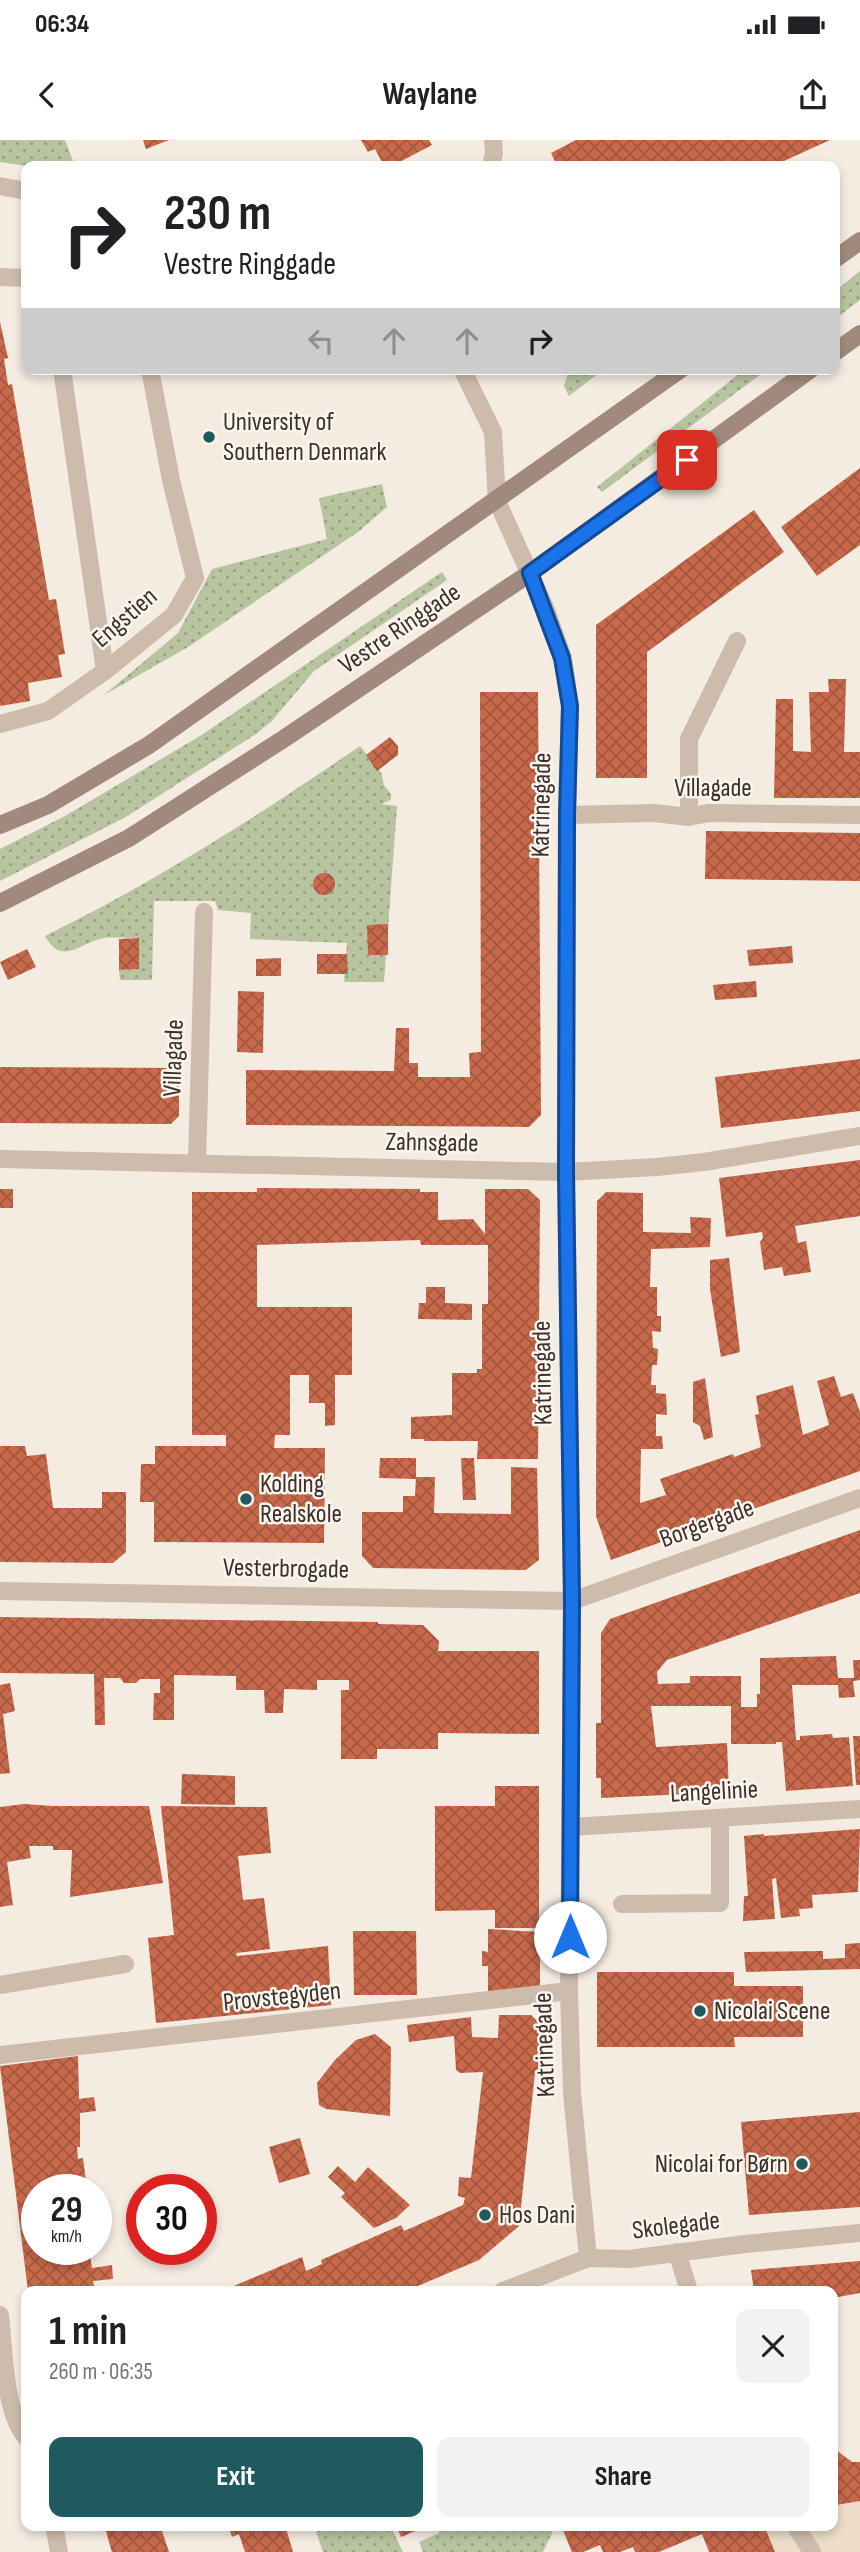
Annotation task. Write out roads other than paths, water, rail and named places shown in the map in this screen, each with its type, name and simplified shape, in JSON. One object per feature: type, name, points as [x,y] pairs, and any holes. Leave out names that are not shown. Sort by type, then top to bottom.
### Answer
[{"type":"main road","points":[[840,255],[860,241]]},
{"type":"main road","points":[[840,348],[860,334]]},
{"type":"main road","name":"Vestre Ringgade","points":[[0,825],[48,804],[149,745],[673,375]]},
{"type":"main road","name":"Vestre Ringgade","points":[[0,903],[129,838],[285,738],[530,573],[803,375]]},
{"type":"street","points":[[492,161],[493,140]]},
{"type":"street","points":[[0,186],[21,190]]},
{"type":"street","points":[[0,276],[21,278]]},
{"type":"street","points":[[63,375],[105,671]]},
{"type":"street","name":"Engstien","points":[[0,724],[48,710],[105,671],[174,615],[195,578],[171,480],[151,375]]},
{"type":"street","points":[[465,375],[493,432],[497,501]]},
{"type":"street","name":"Katrinegade","points":[[497,501],[530,573],[562,658],[569,689],[566,1172],[572,1601],[569,1991],[572,2093],[588,2258]]},
{"type":"street","points":[[689,817],[689,739],[737,641]]},
{"type":"street","name":"Villagade","points":[[567,815],[860,815]]},
{"type":"street","name":"Villagade","points":[[197,1163],[204,912]]},
{"type":"street","name":"Zahnsgade","points":[[0,1159],[566,1172],[704,1162],[860,1136]]},
{"type":"street","name":"Borgergade","points":[[572,1601],[860,1498]]},
{"type":"street","name":"Vesterbrogade","points":[[0,1591],[572,1601]]},
{"type":"street","name":"Langelinie","points":[[571,1827],[860,1809]]},
{"type":"street","points":[[622,1904],[720,1903],[720,1818]]},
{"type":"street","points":[[0,1985],[125,1964]]},
{"type":"street","name":"Provstegyden","points":[[0,2055],[569,1991]]},
{"type":"street","name":"Skolegade","points":[[516,2286],[588,2258],[629,2259],[860,2233]]},
{"type":"street","points":[[677,2252],[687,2286]]},
{"type":"street","points":[[0,2315],[11,2404],[21,2429]]},
{"type":"street","points":[[55,2531],[59,2552]]},
{"type":"street","points":[[799,2531],[812,2552]]},
{"type":"place","name":"University of Southern Denmark","points":[[209,437]]},
{"type":"place","name":"Kolding Realskole","points":[[246,1499]]},
{"type":"place","name":"Nicolai Scene","points":[[700,2011]]},
{"type":"place","name":"Nicolai for Børn","points":[[802,2164]]},
{"type":"place","name":"Hos Dani","points":[[485,2215]]}]
